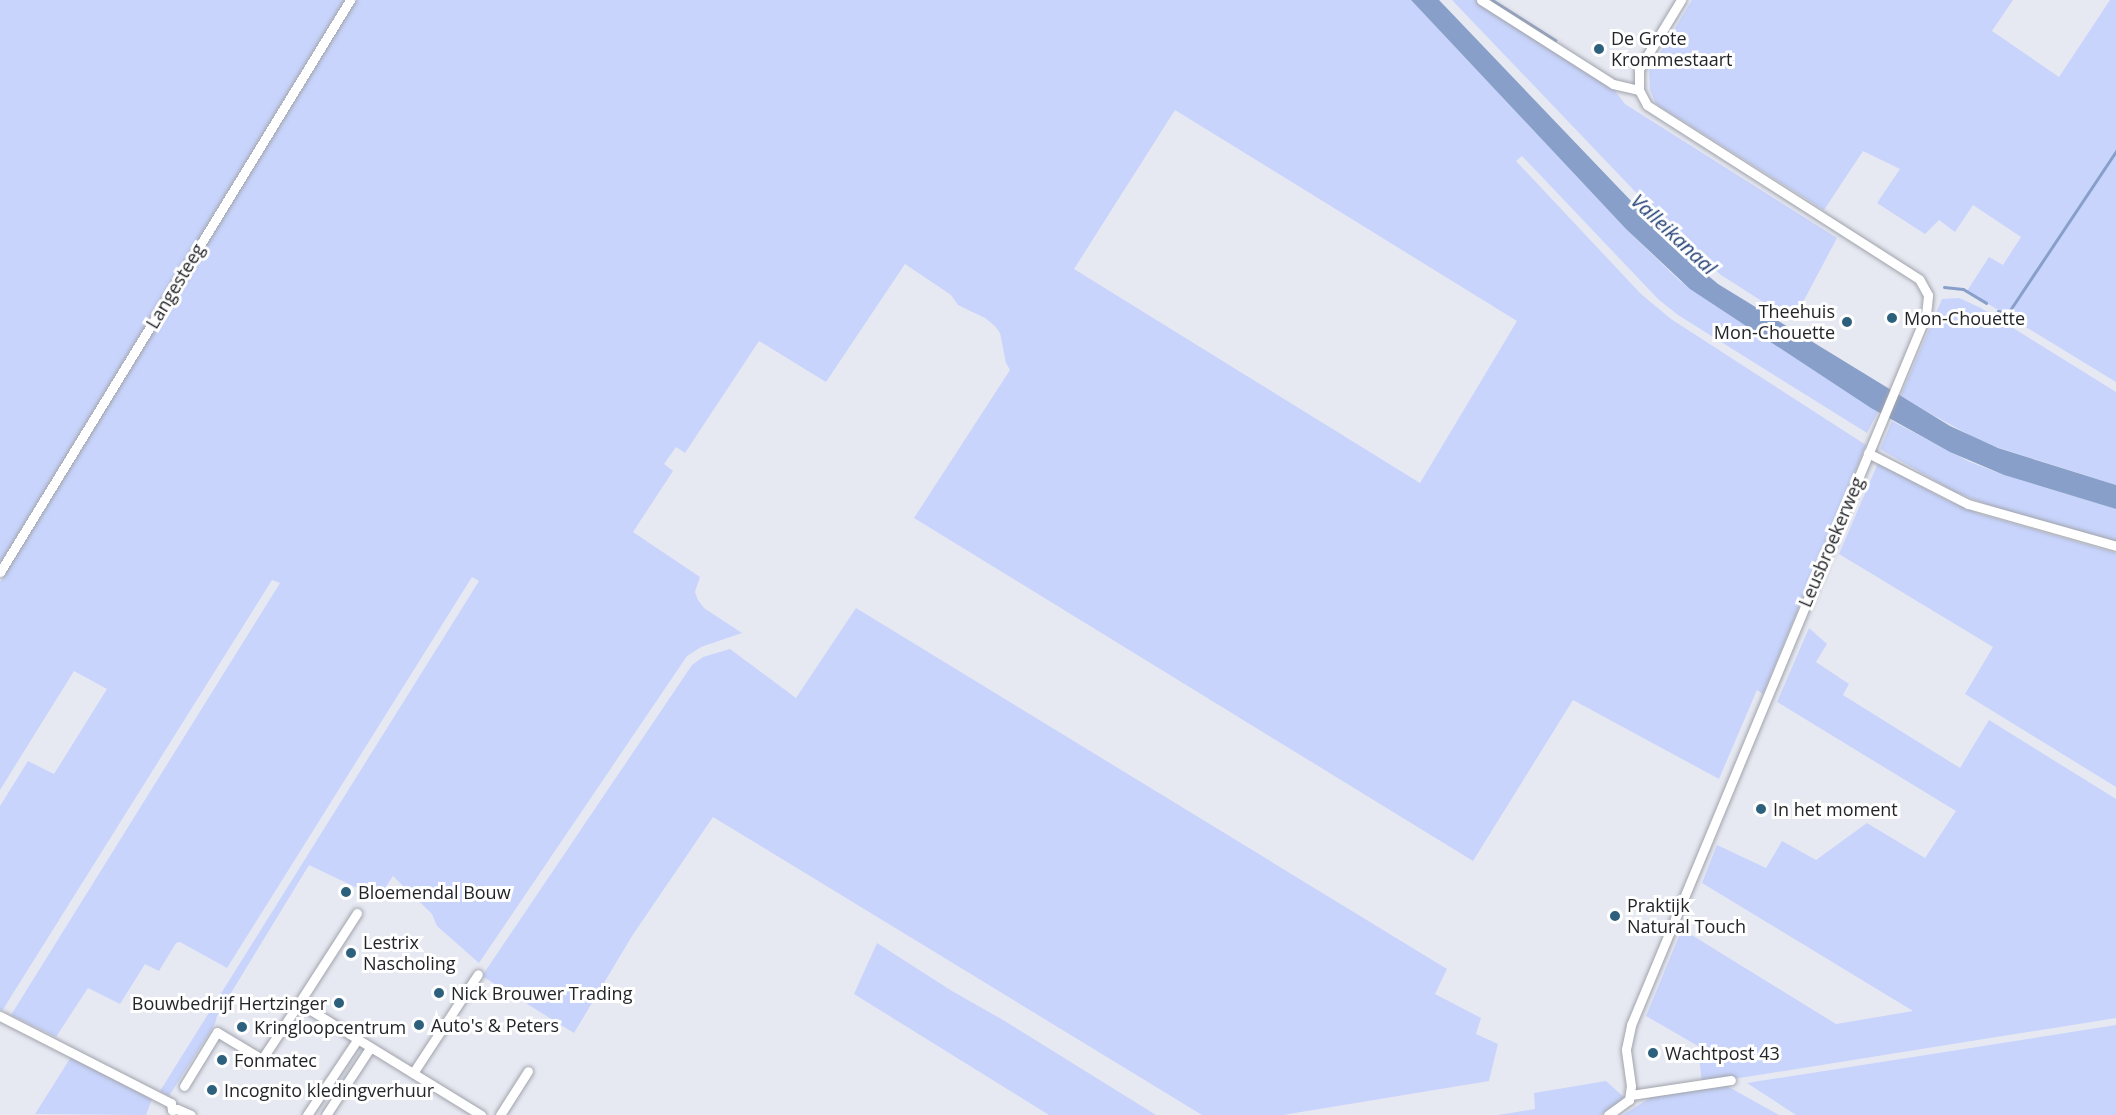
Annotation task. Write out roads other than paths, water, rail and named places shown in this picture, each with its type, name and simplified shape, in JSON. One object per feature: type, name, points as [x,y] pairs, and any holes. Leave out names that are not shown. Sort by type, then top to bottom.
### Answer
[{"type":"street","name":"Langesteeg","points":[[0,572],[350,0]]},
{"type":"street","points":[[1481,0],[1613,84],[1638,90],[1641,64],[1681,0]]},
{"type":"street","name":"Leusbroekerweg","points":[[1631,1095],[1626,1049],[1631,1025],[1926,315],[1928,295],[1919,279],[1651,109],[1638,90]]},
{"type":"street","points":[[1868,453],[1968,504],[2116,546]]},
{"type":"street","points":[[184,1086],[218,1032],[262,1059],[357,913]]},
{"type":"street","points":[[413,1073],[478,974]]},
{"type":"street","points":[[299,1003],[481,1115]]},
{"type":"street","points":[[0,1016],[171,1103],[170,1112],[177,1109],[191,1115]]},
{"type":"street","points":[[307,1115],[357,1040]]},
{"type":"street","points":[[326,1115],[370,1048]]},
{"type":"street","points":[[500,1115],[528,1071]]},
{"type":"street","points":[[1608,1115],[1626,1104],[1631,1095],[1731,1080]]},
{"type":"waterway","points":[[1492,0],[1555,40]]},
{"type":"waterway","points":[[1998,311],[2008,313],[2116,151]]},
{"type":"waterway","points":[[1944,287],[1963,289],[1986,303]]},
{"type":"place","name":"De Grote Krommestaart","points":[[1599,49]]},
{"type":"place","name":"Mon-Chouette","points":[[1892,318]]},
{"type":"place","name":"Theehuis Mon-Chouette","points":[[1847,322]]},
{"type":"place","name":"In het moment","points":[[1761,809]]},
{"type":"place","name":"Bloemendal Bouw","points":[[346,892]]},
{"type":"place","name":"Praktijk Natural Touch","points":[[1615,916]]},
{"type":"place","name":"Lestrix Nascholing","points":[[351,953]]},
{"type":"place","name":"Nick Brouwer Trading","points":[[439,993]]},
{"type":"place","name":"Bouwbedrijf Hertzinger","points":[[339,1003]]},
{"type":"place","name":"Auto's & Peters","points":[[419,1025]]},
{"type":"place","name":"Kringloopcentrum","points":[[242,1027]]},
{"type":"place","name":"Wachtpost 43","points":[[1653,1053]]},
{"type":"place","name":"Fonmatec","points":[[222,1060]]},
{"type":"place","name":"Incognito kledingverhuur","points":[[212,1090]]},
{"type":"water label","name":"Valleikanaal","points":[[1674,234]]}]
